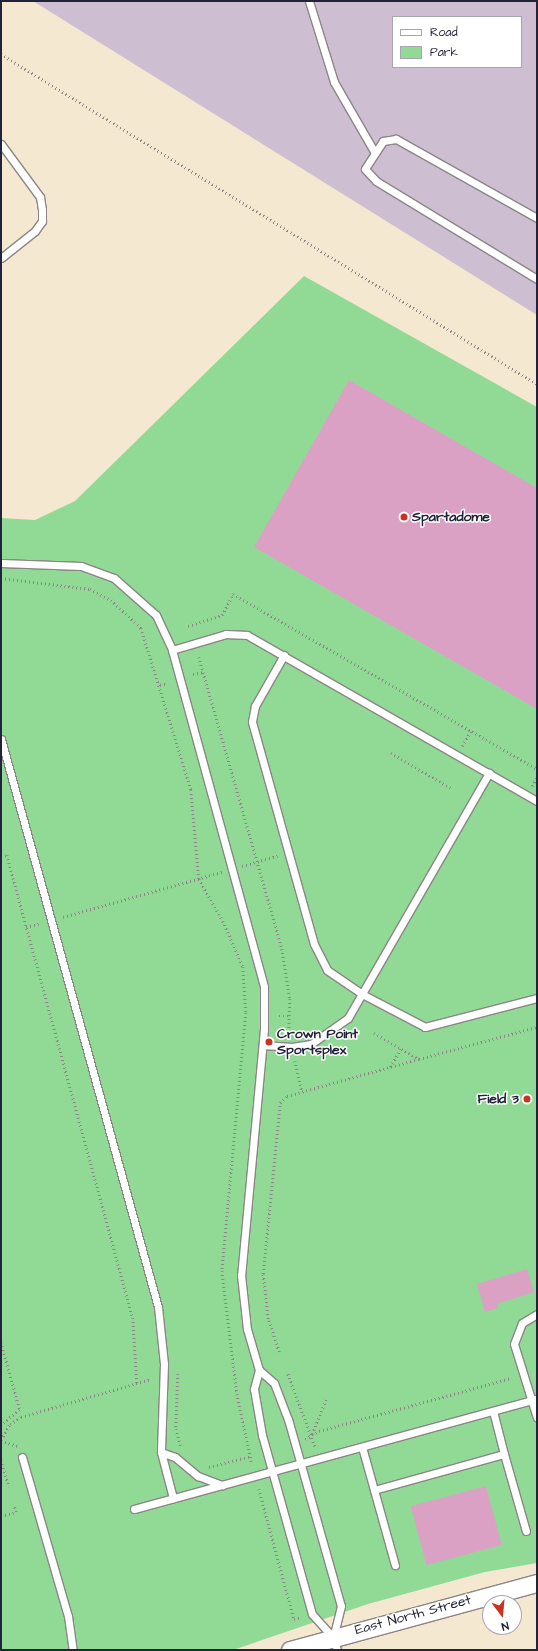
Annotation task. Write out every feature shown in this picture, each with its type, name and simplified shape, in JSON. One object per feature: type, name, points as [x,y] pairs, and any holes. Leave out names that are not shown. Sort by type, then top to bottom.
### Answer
[{"type":"street","name":"East North Street","points":[[290,1650],[335,1643],[537,1583]]},
{"type":"lane","points":[[309,1],[334,82],[375,153]]},
{"type":"lane","points":[[537,218],[396,139],[382,141],[365,169],[376,181],[537,279]]},
{"type":"lane","points":[[1,144],[40,197],[42,210],[42,221],[35,231],[1,258]]},
{"type":"lane","points":[[1,563],[80,566],[114,578],[156,615],[172,650],[261,968],[265,1006],[263,1045],[241,1275],[247,1329],[259,1370],[254,1389],[273,1471],[312,1614],[335,1643]]},
{"type":"lane","points":[[172,650],[237,633],[284,655],[537,801]]},
{"type":"lane","points":[[284,655],[255,706],[252,722],[288,854],[322,961],[336,978],[362,994],[425,1027],[537,998]]},
{"type":"lane","points":[[1,739],[158,1307],[164,1364],[161,1452],[174,1498]]},
{"type":"lane","points":[[263,1045],[302,1046],[321,1039],[341,1026],[362,994],[489,773]]},
{"type":"lane","points":[[537,1314],[522,1322],[514,1344],[535,1400],[537,1418]]},
{"type":"lane","points":[[259,1370],[274,1383],[300,1464],[341,1606],[335,1643]]},
{"type":"lane","points":[[134,1509],[535,1400]]},
{"type":"lane","points":[[493,1411],[526,1531]]},
{"type":"lane","points":[[362,1447],[395,1565]]},
{"type":"lane","points":[[161,1452],[175,1457],[198,1476],[222,1485]]},
{"type":"lane","points":[[374,1490],[504,1454]]},
{"type":"lane","points":[[22,1457],[68,1616],[73,1650]]},
{"type":"path","points":[[1,54],[537,384]]},
{"type":"path","points":[[1,578],[79,586],[111,600],[141,628],[160,685],[194,801],[199,879],[239,956],[245,979],[246,1013],[222,1271],[236,1386],[252,1464]]},
{"type":"path","points":[[188,626],[222,616],[233,594],[537,769]]},
{"type":"path","points":[[200,657],[286,966],[290,1016],[289,1035]]},
{"type":"path","points":[[193,674],[204,672]]},
{"type":"path","points":[[160,685],[167,683]]},
{"type":"path","points":[[457,755],[471,731]]},
{"type":"path","points":[[391,753],[450,788]]},
{"type":"path","points":[[63,917],[288,854]]},
{"type":"path","points":[[1,856],[7,855],[133,1318],[137,1384]]},
{"type":"path","points":[[26,927],[43,923]]},
{"type":"path","points":[[246,1013],[252,1014]]},
{"type":"path","points":[[279,1016],[290,1016]]},
{"type":"path","points":[[279,1352],[266,1306],[265,1248],[279,1105],[285,1097],[537,1027]]},
{"type":"path","points":[[374,1033],[419,1059]]},
{"type":"path","points":[[389,1068],[401,1049]]},
{"type":"path","points":[[295,1061],[302,1092]]},
{"type":"path","points":[[1,1342],[20,1410],[1,1425]]},
{"type":"path","points":[[178,1374],[176,1430],[184,1451]]},
{"type":"path","points":[[288,1374],[312,1434],[315,1446]]},
{"type":"path","points":[[303,1441],[312,1434],[512,1378]]},
{"type":"path","points":[[22,1447],[1,1440],[10,1424],[21,1417],[152,1379]]},
{"type":"path","points":[[312,1434],[327,1397]]},
{"type":"path","points":[[202,1466],[257,1454]]},
{"type":"path","points":[[1,1460],[9,1487]]},
{"type":"path","points":[[259,1489],[294,1619],[300,1617]]},
{"type":"path","points":[[1,1516],[16,1512],[14,1506]]},
{"type":"shaded area","points":[[33,1],[537,1],[537,315]]},
{"type":"green space","name":"Crown Point Sportsplex","points":[[304,276],[537,407],[537,1563],[485,1572],[368,1604],[233,1650],[1,1650],[1,518],[35,520],[75,501]]},
{"type":"building","name":"Spartadome","points":[[349,380],[537,488],[537,709],[254,547]]},
{"type":"building","points":[[527,1269],[534,1292],[497,1304],[498,1308],[485,1312],[477,1284]]},
{"type":"building","points":[[486,1486],[502,1545],[426,1565],[411,1506]]},
{"type":"place","name":"Spartadome","points":[[404,517]]},
{"type":"place","name":"Crown Point Sportsplex","points":[[269,1042]]},
{"type":"place","name":"Field 3","points":[[527,1099]]}]
